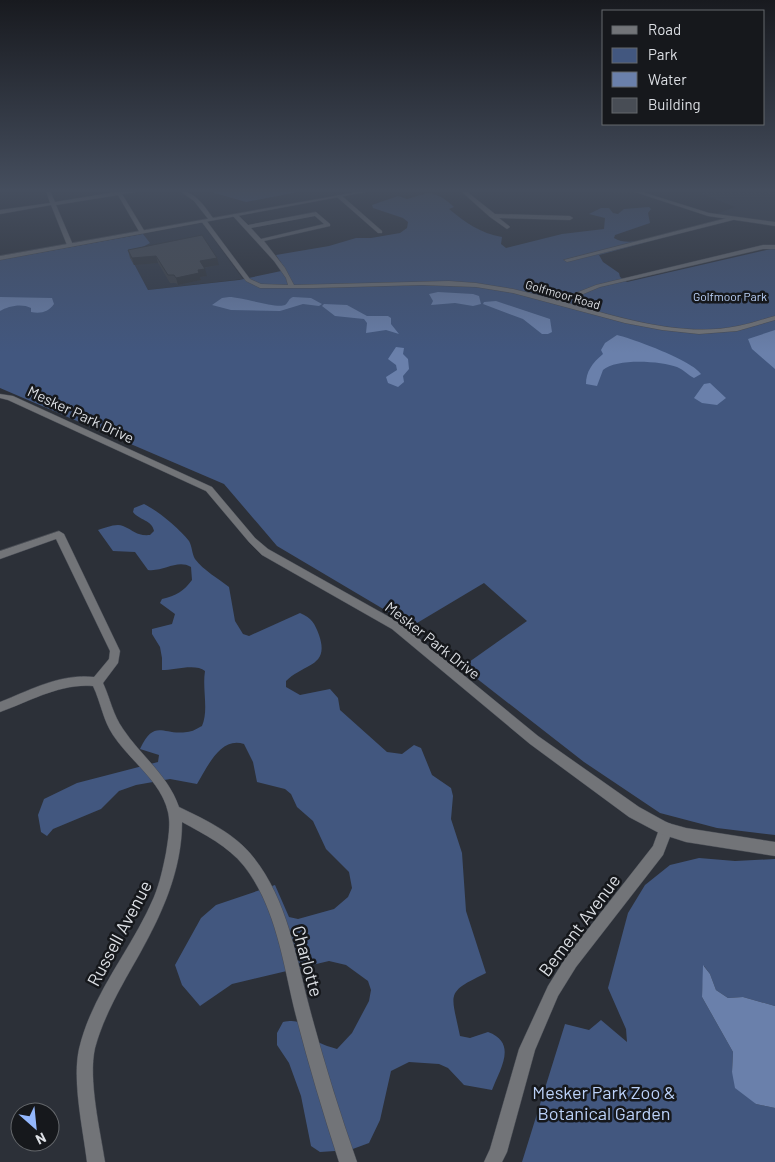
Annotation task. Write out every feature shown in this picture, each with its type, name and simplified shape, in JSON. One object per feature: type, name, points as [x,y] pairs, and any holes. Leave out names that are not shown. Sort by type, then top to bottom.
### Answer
[{"type":"street","points":[[0,258],[69,245]]},
{"type":"street","name":"Golfmoor Road","points":[[225,245],[252,283],[260,286],[473,285],[504,289],[630,324],[677,330],[727,330],[775,318]]},
{"type":"street","points":[[262,245],[288,276],[291,286]]},
{"type":"street","points":[[567,260],[626,245]]},
{"type":"street","points":[[556,303],[598,286],[763,247],[775,247]]},
{"type":"street","name":"Mesker Park Drive","points":[[0,396],[10,398],[209,489],[264,552],[396,626],[566,765],[618,802],[666,829],[712,840],[775,848]]},
{"type":"street","points":[[0,555],[59,534],[115,652],[112,664],[97,682]]},
{"type":"street","points":[[0,707],[70,682],[88,680],[97,682]]},
{"type":"street","points":[[97,682],[107,711],[118,734],[152,773],[174,811]]},
{"type":"street","name":"Russell Avenue","points":[[96,1162],[86,1052],[100,1010],[138,945],[166,886],[172,864],[174,811]]},
{"type":"street","name":"Charlotte","points":[[174,811],[222,838],[240,852],[259,877],[288,950],[306,1024],[348,1162]]},
{"type":"street","name":"Bement Avenue","points":[[493,1162],[498,1152],[527,1049],[553,990],[571,962],[658,850],[666,829]]},
{"type":"shaded area","points":[[145,245],[218,245],[243,279],[148,290],[131,258],[137,250]]},
{"type":"green space","name":"Golfmoor Park","points":[[81,245],[146,245],[137,250],[131,258],[148,290],[239,280],[286,270],[276,255],[329,246],[503,245],[506,248],[517,245],[635,245],[599,255],[603,262],[619,273],[620,277],[627,282],[775,248],[775,835],[717,828],[660,813],[584,762],[462,667],[527,621],[484,583],[412,626],[277,546],[224,484],[0,388],[0,260]]},
{"type":"green space","points":[[144,504],[162,515],[180,531],[189,541],[198,563],[229,587],[235,621],[243,634],[249,636],[300,613],[312,622],[319,635],[321,653],[313,663],[286,681],[286,687],[300,695],[330,689],[338,698],[340,710],[387,752],[402,754],[414,745],[421,748],[432,775],[451,788],[453,796],[451,819],[462,853],[466,911],[486,973],[457,990],[453,1002],[454,1010],[460,1036],[470,1038],[488,1032],[497,1037],[502,1043],[505,1050],[504,1057],[492,1090],[464,1085],[448,1068],[439,1064],[409,1062],[391,1071],[380,1120],[369,1143],[350,1150],[320,1152],[311,1146],[301,1096],[289,1063],[277,1045],[277,1033],[283,1022],[296,1021],[304,1026],[318,1042],[337,1049],[352,1033],[369,1001],[371,990],[368,981],[346,965],[329,961],[232,984],[200,1006],[182,985],[175,965],[201,918],[216,905],[275,885],[289,917],[298,919],[334,909],[348,897],[352,888],[349,872],[326,849],[313,821],[297,807],[291,794],[285,789],[257,782],[253,762],[244,744],[236,743],[221,749],[210,762],[197,784],[170,779],[136,785],[119,791],[101,809],[53,829],[47,836],[41,832],[38,815],[44,799],[77,783],[158,762],[159,755],[140,749],[150,734],[160,730],[178,733],[191,731],[202,726],[204,720],[205,671],[196,667],[162,670],[160,647],[152,634],[152,629],[172,624],[175,614],[160,603],[162,599],[183,590],[189,584],[192,580],[191,567],[181,564],[148,570],[135,552],[113,551],[98,530],[120,525],[138,534],[150,535],[154,531],[153,527],[133,512],[134,508]]},
{"type":"green space","name":"Mesker Park Zoo & Botanical Garden","points":[[699,858],[735,861],[775,859],[775,1006],[743,997],[728,998],[716,990],[710,974],[704,966],[702,997],[733,1052],[732,1072],[756,1104],[775,1108],[775,1162],[522,1162],[565,1024],[589,1030],[601,1020],[627,1042],[626,1029],[608,988],[628,913],[645,885],[670,865]]},
{"type":"water","points":[[438,292],[473,294],[479,296],[481,304],[473,306],[455,303],[431,305],[433,301],[429,294]]},
{"type":"water","points":[[0,297],[52,298],[54,304],[47,311],[38,313],[31,312],[31,308],[27,306],[19,305],[0,311]]},
{"type":"water","points":[[229,297],[281,306],[285,305],[293,297],[311,298],[322,304],[319,306],[303,304],[280,311],[231,310],[212,305],[222,298]]},
{"type":"water","points":[[496,301],[550,319],[552,332],[542,334],[523,319],[483,304],[484,302]]},
{"type":"water","points":[[324,304],[347,305],[367,316],[388,316],[391,318],[391,324],[399,334],[386,330],[366,333],[367,323],[364,319],[335,316],[322,306]]},
{"type":"water","points":[[775,330],[775,369],[752,349],[748,339]]},
{"type":"water","points":[[617,335],[675,357],[687,363],[701,374],[694,378],[679,368],[670,365],[650,362],[628,362],[609,366],[603,370],[597,386],[586,384],[588,372],[603,354],[601,350],[605,343]]},
{"type":"water","points":[[396,347],[404,348],[403,354],[408,359],[409,369],[403,376],[404,382],[398,387],[388,383],[386,377],[397,370],[396,365],[388,359]]},
{"type":"water","points":[[710,383],[726,398],[717,405],[702,403],[694,398],[704,384]]},
{"type":"water","points":[[703,965],[710,974],[716,990],[728,998],[743,997],[775,1006],[775,1108],[756,1104],[735,1088],[732,1072],[733,1052],[702,997]]},
{"type":"building","points":[[152,245],[209,245],[217,258],[200,261],[205,269],[198,270],[199,273],[176,278],[174,275],[168,275],[156,256],[132,258],[128,250]]}]
